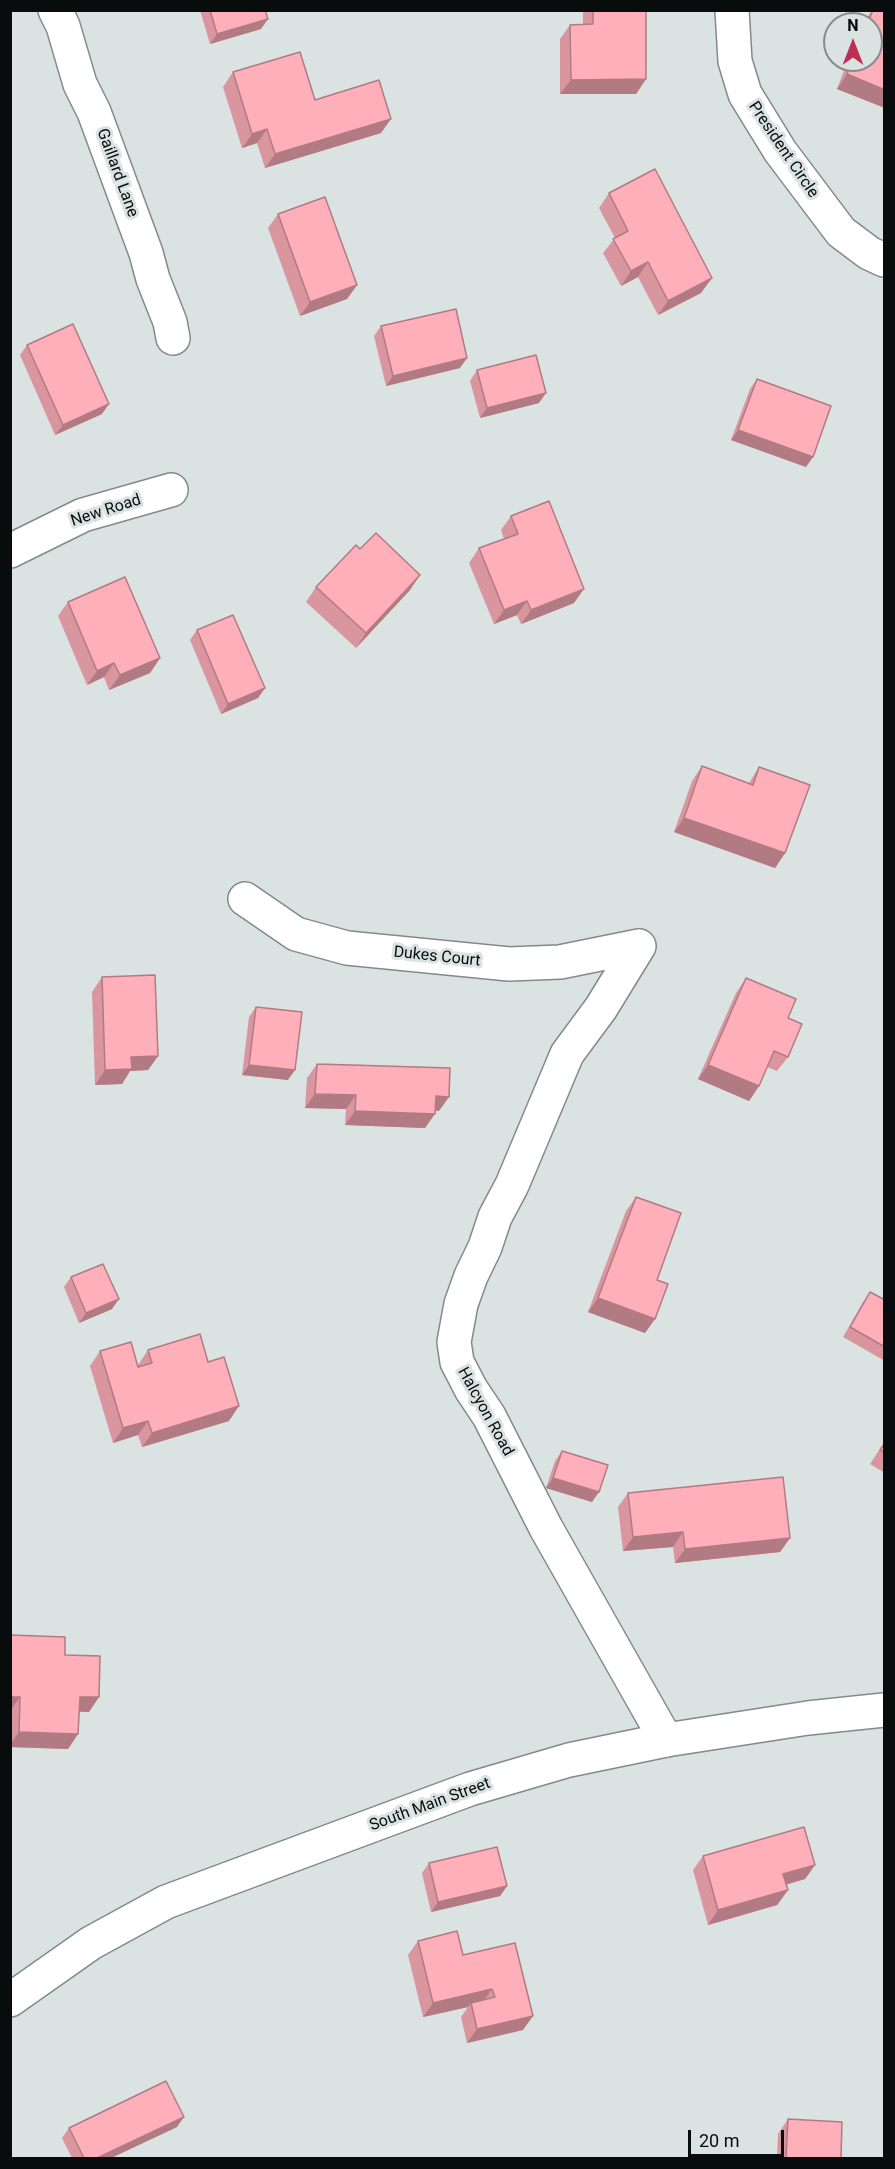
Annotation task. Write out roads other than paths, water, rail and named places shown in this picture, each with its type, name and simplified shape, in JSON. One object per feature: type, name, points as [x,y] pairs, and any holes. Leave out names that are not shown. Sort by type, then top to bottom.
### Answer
[{"type":"street","name":"Gaillard Lane","points":[[55,10],[63,27],[80,84],[94,112],[146,253],[153,279],[170,322],[173,338]]},
{"type":"street","name":"President Circle","points":[[732,10],[735,61],[745,94],[780,151],[841,232],[869,253],[885,260]]},
{"type":"street","name":"New Road","points":[[10,551],[83,515],[171,490]]},
{"type":"street","name":"Dukes Court","points":[[245,899],[296,934],[348,948],[509,964],[560,962],[639,946]]},
{"type":"street","name":"Halcyon Road","points":[[639,946],[601,1008],[567,1054],[471,1276],[461,1305],[454,1342],[457,1362],[471,1389],[489,1416],[546,1528],[666,1740]]},
{"type":"street","name":"South Main Street","points":[[10,2000],[91,1943],[166,1902],[470,1789],[568,1760],[666,1740],[808,1718],[885,1710]]}]
